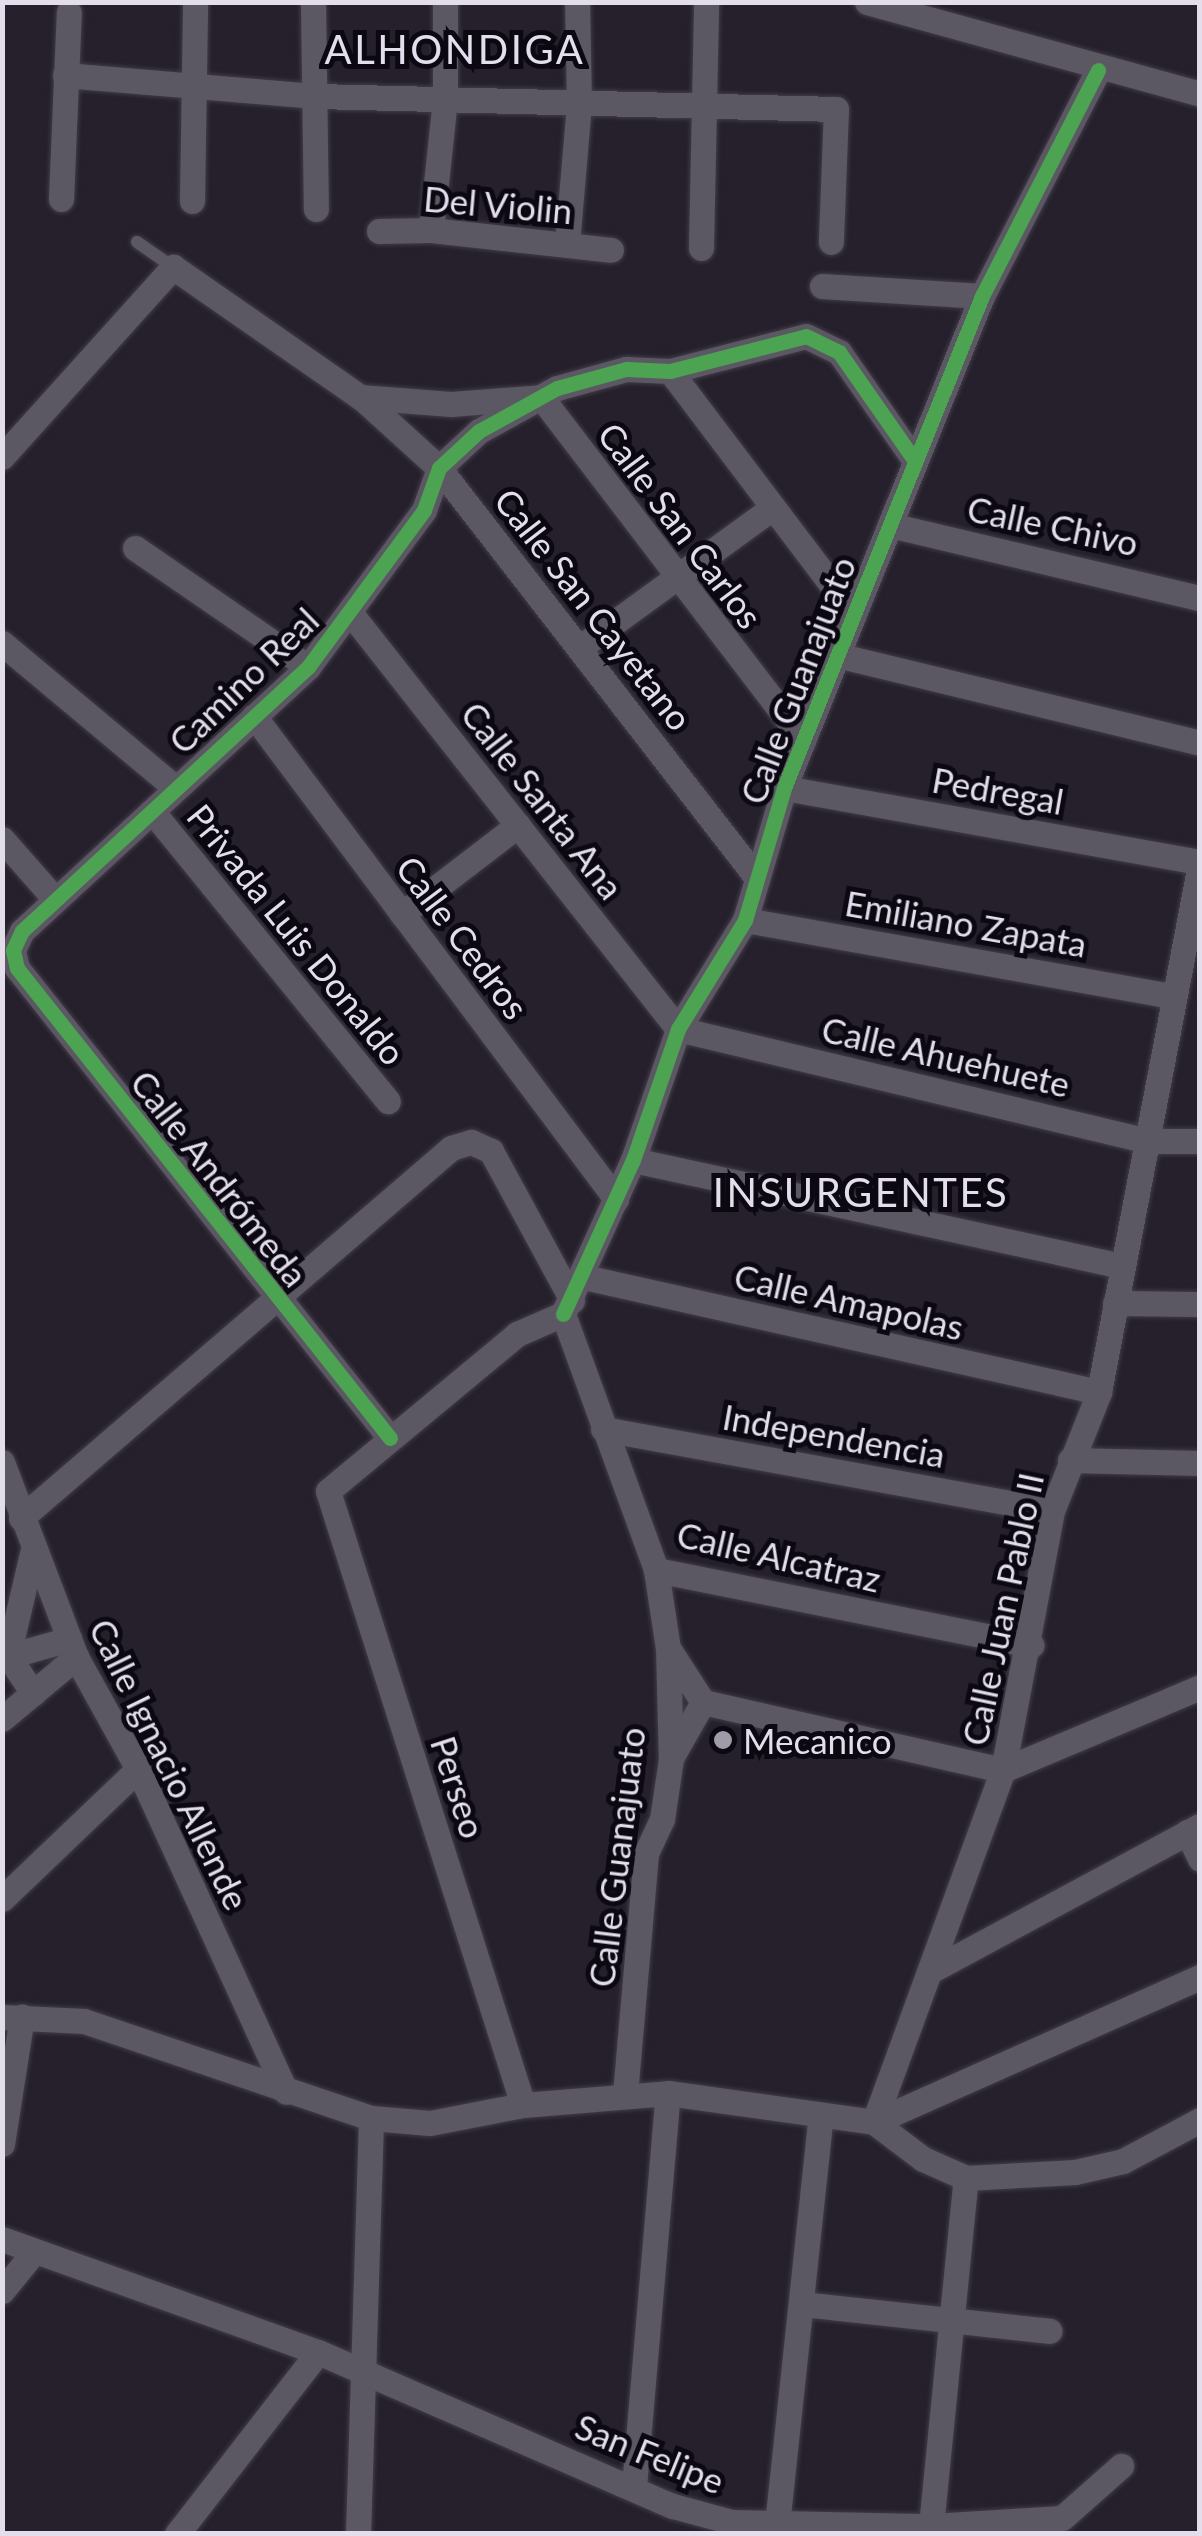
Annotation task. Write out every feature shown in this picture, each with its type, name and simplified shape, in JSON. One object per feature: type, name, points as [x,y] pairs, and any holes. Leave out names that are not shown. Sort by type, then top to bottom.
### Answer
[{"type":"street","points":[[192,201],[195,2]]},
{"type":"street","points":[[313,2],[316,209]]},
{"type":"street","points":[[431,230],[445,98],[446,2]]},
{"type":"street","points":[[567,244],[579,104],[577,2]]},
{"type":"street","points":[[701,248],[706,2]]},
{"type":"street","points":[[876,4],[1098,70],[1200,94]]},
{"type":"street","points":[[61,199],[69,12]]},
{"type":"street","name":"Calle Guanajuato","points":[[573,1297],[633,1160],[678,1028],[745,920],[802,740],[982,296],[1098,70]]},
{"type":"street","points":[[65,75],[194,81],[316,96],[579,104],[706,102],[836,110],[832,242]]},
{"type":"street","name":"Del Violin","points":[[380,231],[431,230],[611,250]]},
{"type":"street","points":[[2,458],[173,267]]},
{"type":"street","name":"Calle San Cayetano","points":[[173,267],[360,397],[439,468],[582,646],[758,878]]},
{"type":"street","points":[[822,286],[982,296]]},
{"type":"street","name":"Camino Real","points":[[13,950],[54,897],[308,667],[352,615],[424,510],[439,468],[479,431],[541,397],[626,369],[670,370],[806,336],[825,340],[915,461]]},
{"type":"street","points":[[670,370],[852,612]]},
{"type":"street","points":[[360,397],[451,404],[541,397]]},
{"type":"street","name":"Calle San Carlos","points":[[541,397],[675,579],[802,740]]},
{"type":"street","points":[[582,646],[772,508]]},
{"type":"street","name":"Calle Chivo","points":[[890,525],[1200,598]]},
{"type":"street","points":[[134,548],[308,667]]},
{"type":"street","name":"Calle Santa Ana","points":[[352,615],[678,1028]]},
{"type":"street","points":[[2,643],[174,787]]},
{"type":"street","points":[[837,655],[1200,743]]},
{"type":"street","name":"Calle Cedros","points":[[254,716],[616,1200]]},
{"type":"street","name":"Pedregal","points":[[784,788],[1200,863]]},
{"type":"street","name":"Privada Luis Donaldo","points":[[152,811],[388,1100]]},
{"type":"street","points":[[402,914],[518,825]]},
{"type":"street","points":[[2,839],[54,897]]},
{"type":"street","name":"Calle Juan Pablo II","points":[[874,2122],[934,1969],[1003,1770],[1032,1645],[1052,1511],[1100,1392],[1200,863]]},
{"type":"street","name":"Emiliano Zapata","points":[[745,920],[1174,996]]},
{"type":"street","name":"Calle Andrómeda","points":[[13,950],[16,968],[390,1438]]},
{"type":"street","name":"Calle Ahuehuete","points":[[678,1028],[1149,1141],[1200,1141]]},
{"type":"street","name":"Calle Alcatraz","points":[[21,1518],[274,1296],[451,1148],[471,1142],[491,1151],[573,1297],[603,1429],[656,1570],[1032,1645]]},
{"type":"street","points":[[633,1160],[1122,1266]]},
{"type":"street","points":[[390,1438],[517,1334],[573,1297]]},
{"type":"street","name":"Calle Amapolas","points":[[573,1297],[1100,1392]]},
{"type":"street","points":[[1115,1304],[1200,1304]]},
{"type":"street","name":"Independencia","points":[[603,1429],[1052,1511]]},
{"type":"street","name":"Perseo","points":[[390,1438],[328,1491],[524,2104]]},
{"type":"street","points":[[1070,1460],[1200,1462]]},
{"type":"street","name":"Calle Ignacio Allende","points":[[4,1471],[72,1648],[138,1769],[286,2092]]},
{"type":"street","points":[[5,1657],[33,1549]]},
{"type":"street","name":"Calle Guanajuato","points":[[625,2094],[646,1854],[662,1820],[671,1759],[668,1648],[656,1570]]},
{"type":"street","points":[[5,1657],[72,1648]]},
{"type":"street","points":[[2,1719],[33,1694],[72,1648]]},
{"type":"street","points":[[668,1648],[703,1702],[1003,1770],[1200,1687]]},
{"type":"street","points":[[5,1657],[33,1694]]},
{"type":"street","points":[[671,1759],[703,1702]]},
{"type":"street","points":[[2,1899],[138,1769]]},
{"type":"street","points":[[934,1969],[1193,1829],[1200,1859]]},
{"type":"street","points":[[2,2144],[12,2017],[84,2020],[371,2118],[430,2123],[524,2104],[668,2093],[874,2122],[1200,1977]]},
{"type":"street","points":[[634,2487],[668,2093]]},
{"type":"street","points":[[777,2530],[821,2116]]},
{"type":"street","points":[[358,2534],[360,2368],[371,2118]]},
{"type":"street","points":[[874,2122],[923,2159],[966,2178],[1075,2172],[1123,2162],[1200,2120]]},
{"type":"street","points":[[931,2526],[966,2178]]},
{"type":"street","name":"San Felipe","points":[[2,2239],[32,2254],[360,2368],[703,2518],[777,2530],[1066,2526]]},
{"type":"street","points":[[2,2291],[32,2254]]},
{"type":"street","points":[[802,2304],[955,2317],[1050,2332]]},
{"type":"street","points":[[177,2534],[318,2352]]},
{"type":"street","points":[[1066,2526],[1121,2466]]},
{"type":"lane","name":"Calle San Cayetano","points":[[137,242],[173,267]]},
{"type":"cycle path","points":[[563,1314],[633,1160],[678,1029],[745,920],[784,788],[982,296],[1098,70]]},
{"type":"cycle path","points":[[390,1438],[17,968],[13,950],[22,931],[308,667],[424,510],[439,468],[479,431],[557,388],[626,369],[670,371],[806,336],[839,352],[915,461]]},
{"type":"place","name":"Mecanico","points":[[723,1740]]},
{"type":"district","name":"ALHONDIGA","points":[[455,49]]},
{"type":"district","name":"INSURGENTES","points":[[861,1192]]}]
